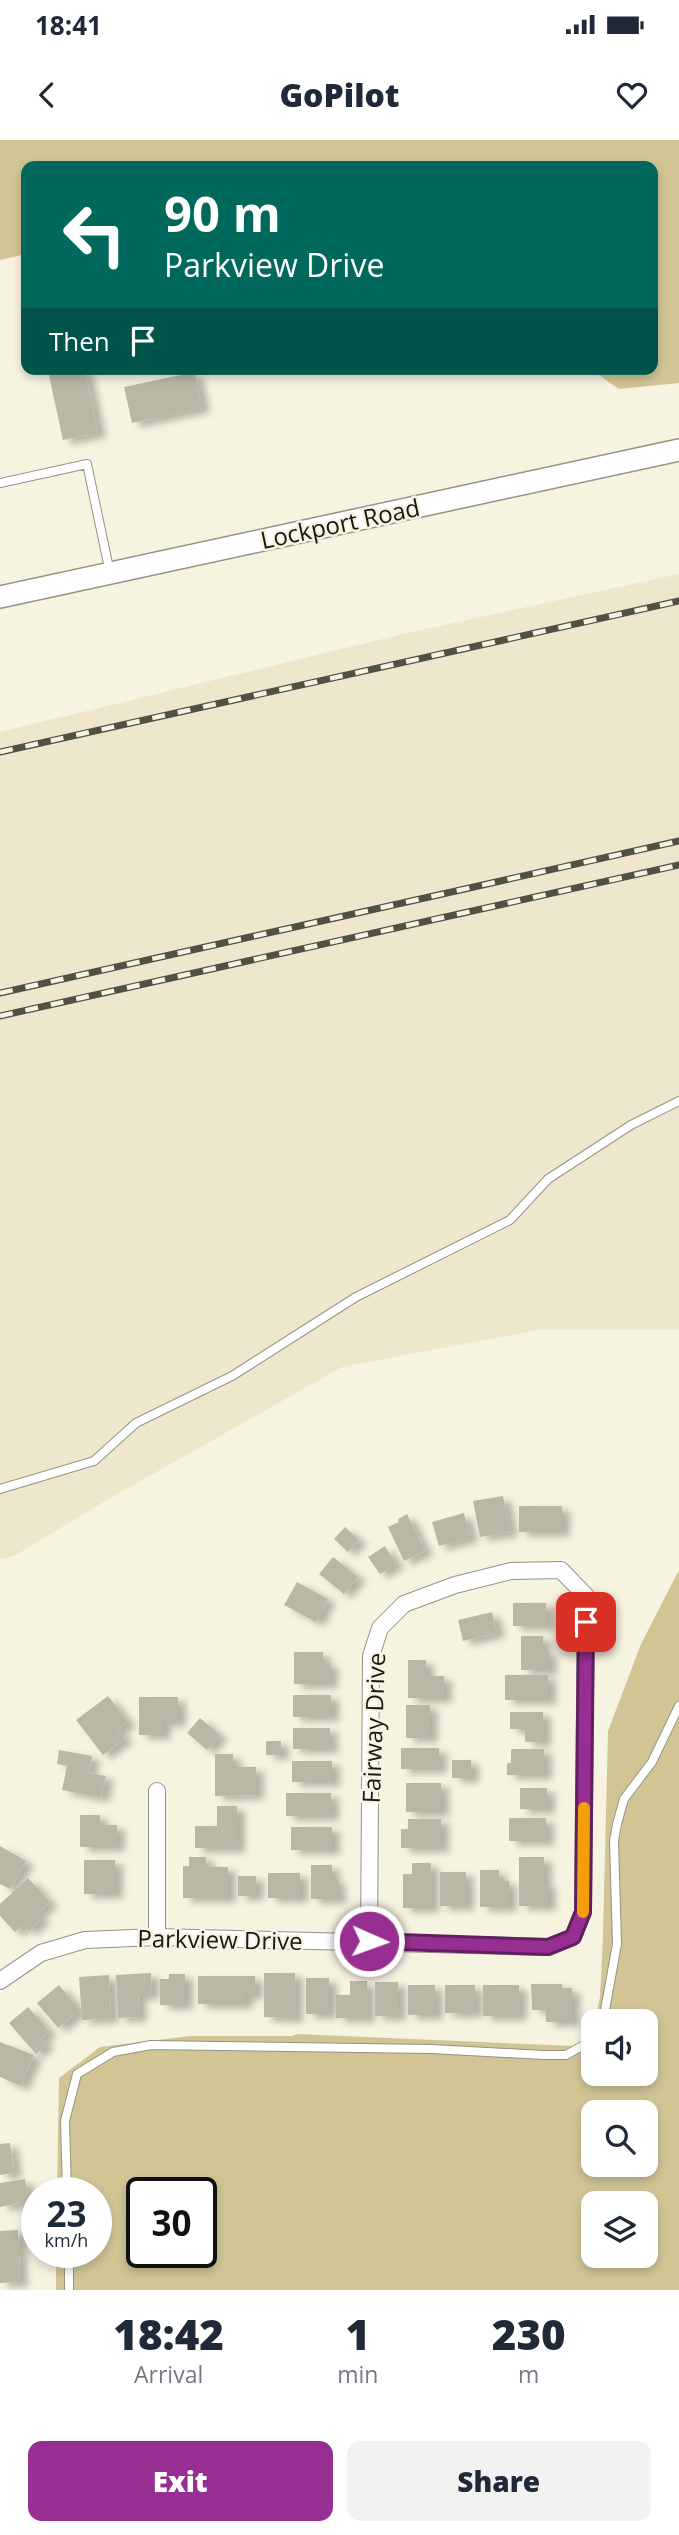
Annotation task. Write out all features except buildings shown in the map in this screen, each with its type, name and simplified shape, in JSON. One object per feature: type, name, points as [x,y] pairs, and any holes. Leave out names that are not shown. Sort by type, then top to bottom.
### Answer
[{"type":"street","name":"Lockport Road","points":[[0,597],[679,450]]},
{"type":"street","name":"Fairway Drive","points":[[369,1941],[370,1656],[380,1628],[404,1604],[455,1585],[511,1571],[561,1570]]},
{"type":"street","name":"Parkview Drive","points":[[1,1978],[41,1953],[85,1940],[157,1937],[548,1947],[573,1937],[583,1912],[586,1596],[561,1570]]},
{"type":"street","points":[[157,1791],[157,1937]]},
{"type":"lane","points":[[0,482],[87,464],[110,573]]},
{"type":"lane","points":[[0,1489],[94,1461],[136,1423],[232,1376],[356,1297],[510,1220],[548,1179],[631,1125],[679,1101]]},
{"type":"lane","points":[[605,2009],[617,1944],[614,1841],[617,1824],[624,1800],[652,1762],[679,1706]]},
{"type":"lane","points":[[67,2177],[65,2121],[77,2074],[113,2052],[151,2045],[431,2049],[566,2055],[581,2047]]},
{"type":"lane","points":[[69,2268],[69,2290]]},
{"type":"shaded area","points":[[0,140],[679,140],[679,383],[619,389],[599,375],[658,375],[658,161],[21,161],[21,255],[0,260]]},
{"type":"shaded area","points":[[679,574],[679,1330],[538,1330],[342,1367],[14,1556],[0,1559],[0,732],[407,633]]},
{"type":"shaded area","points":[[679,1570],[679,2290],[56,2290],[56,2268],[112,2268],[112,2177],[57,2177],[59,2078],[100,2047],[190,2036],[297,2034],[574,2046],[581,2042],[581,2086],[658,2086],[658,2009],[598,2009],[603,1936],[608,1731],[641,1644]]},
{"type":"railway","points":[[0,752],[679,601]]},
{"type":"railway","points":[[0,993],[679,841]]},
{"type":"railway","points":[[0,1016],[679,865]]},
{"type":"slow traffic","points":[[583,1912],[584,1808]]},
{"type":"route","points":[[369,1941],[548,1947],[573,1937],[583,1912],[586,1622]]}]
